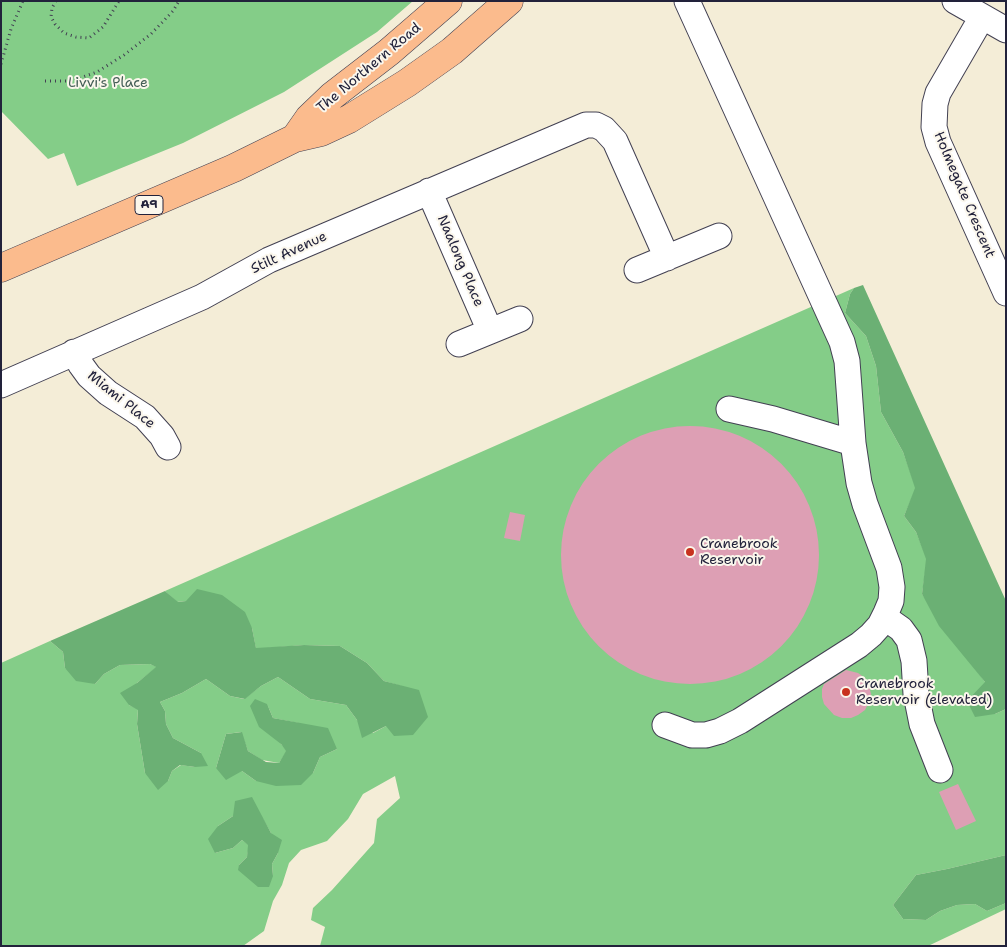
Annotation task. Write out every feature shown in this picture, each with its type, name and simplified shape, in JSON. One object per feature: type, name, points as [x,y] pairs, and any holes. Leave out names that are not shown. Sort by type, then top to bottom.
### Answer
[{"type":"highway","name":"The Northern Road","points":[[295,138],[310,118],[332,96],[389,52],[448,1]]},
{"type":"highway","name":"The Northern Road","points":[[1,268],[234,168],[295,138],[321,132],[342,122],[407,83],[452,51],[509,1]]},
{"type":"street","points":[[665,725],[692,734],[706,735],[720,731],[740,721],[871,635],[884,617],[891,601],[892,588],[889,568],[859,483],[852,443],[847,361],[842,342],[687,1]]},
{"type":"street","points":[[955,1],[1006,30]]},
{"type":"street","name":"Holmegate Crescent","points":[[982,17],[938,93],[935,104],[934,127],[938,142],[1006,292]]},
{"type":"street","name":"Stilt Avenue","points":[[1,385],[202,297],[269,260],[429,191],[581,115],[591,124],[600,127],[610,134],[615,141],[667,258]]},
{"type":"street","name":"Naalong Place","points":[[429,191],[490,332]]},
{"type":"street","points":[[637,270],[719,236]]},
{"type":"street","points":[[459,344],[520,319]]},
{"type":"street","name":"Miami Place","points":[[74,352],[89,376],[108,392],[145,417],[162,436],[168,447]]},
{"type":"street","points":[[729,409],[852,443]]},
{"type":"street","points":[[884,617],[901,629],[909,640],[914,661],[916,694],[922,724],[940,770]]},
{"type":"path","points":[[1,64],[11,29],[22,1]]},
{"type":"path","points":[[56,1],[52,8],[51,17],[55,24],[64,33],[76,37],[89,38],[103,28],[119,1]]},
{"type":"path","points":[[45,81],[71,81],[97,72],[124,55],[151,34],[173,11],[179,1]]},
{"type":"green space","name":"Livvi's Place","points":[[1,1],[413,1],[377,32],[284,92],[183,143],[77,186],[64,153],[48,159],[1,111]]},
{"type":"green space","points":[[863,285],[1006,601],[1006,709],[995,714],[975,717],[967,701],[985,682],[939,626],[922,594],[926,559],[916,532],[904,516],[915,488],[903,452],[881,412],[876,366],[866,336],[845,313],[850,294],[854,288]]},
{"type":"green space","points":[[854,288],[850,294],[845,313],[866,336],[876,366],[881,412],[903,452],[916,488],[904,516],[916,532],[927,559],[922,594],[985,682],[995,714],[1006,709],[1006,855],[916,875],[893,905],[903,919],[926,920],[940,911],[957,905],[975,904],[987,911],[1006,903],[1006,909],[928,946],[320,946],[325,927],[311,920],[313,908],[332,890],[374,843],[377,819],[400,798],[395,776],[363,794],[348,819],[327,841],[301,850],[289,863],[282,885],[273,901],[264,931],[243,946],[1,946],[1,663],[50,641],[63,652],[65,668],[95,684],[104,674],[120,665],[150,664],[157,667],[137,683],[129,705],[138,709],[137,724],[145,773],[168,781],[172,771],[181,765],[195,767],[201,753],[173,738],[166,724],[165,711],[160,702],[182,693],[206,679],[230,696],[244,699],[261,686],[278,677],[310,699],[346,705],[357,720],[373,733],[386,726],[401,686],[384,681],[367,663],[340,646],[304,645],[256,649],[252,628],[186,601],[177,602],[165,591]],"holes":[[[267,704],[273,718],[298,723],[337,749],[320,757],[313,773],[256,781],[242,771],[216,768],[226,734],[241,732],[248,751],[262,760],[279,763],[287,751],[281,744]],[[233,816],[263,819],[271,833],[278,853],[272,864],[273,876],[239,865],[247,857],[249,845],[242,840],[233,848],[215,853],[218,826]]]},
{"type":"green space","points":[[197,589],[222,595],[245,612],[252,628],[256,648],[304,645],[340,646],[367,663],[384,681],[419,690],[428,717],[413,735],[394,736],[386,726],[362,738],[357,720],[346,705],[310,699],[278,677],[261,686],[245,699],[230,696],[206,679],[182,693],[160,702],[165,711],[166,724],[173,738],[201,753],[208,766],[180,765],[172,771],[168,781],[158,790],[145,773],[137,724],[138,710],[129,705],[120,693],[137,683],[156,667],[150,664],[120,665],[104,674],[95,684],[76,681],[65,668],[63,652],[50,641],[165,591],[178,602],[186,601]]},
{"type":"green space","points":[[255,699],[267,704],[273,718],[328,728],[337,749],[320,757],[313,773],[301,785],[276,786],[256,781],[242,771],[226,780],[216,768],[226,734],[242,732],[248,751],[266,762],[279,763],[286,751],[281,744],[259,727],[250,706]]},
{"type":"green space","points":[[252,797],[271,833],[282,840],[272,864],[273,876],[269,887],[258,887],[238,870],[239,865],[247,857],[248,845],[242,840],[233,848],[215,853],[208,839],[218,826],[233,816],[235,801]]},
{"type":"green space","points":[[1006,855],[1006,903],[987,911],[975,904],[957,905],[940,911],[926,920],[903,919],[893,905],[916,875]]},
{"type":"building","name":"Cranebrook Reservoir","points":[[677,426],[703,426],[740,435],[762,447],[790,473],[810,505],[817,530],[819,555],[817,580],[810,605],[798,627],[772,655],[740,675],[728,679],[703,684],[677,684],[640,675],[618,663],[590,637],[570,605],[566,593],[561,568],[561,542],[570,505],[582,483],[608,455],[640,435],[652,431]]},
{"type":"building","points":[[510,512],[525,515],[520,541],[504,538]]},
{"type":"building","name":"Cranebrook Reservoir (elevated)","points":[[846,670],[858,673],[865,678],[871,694],[865,710],[851,718],[842,718],[834,715],[824,704],[822,697],[824,684]]},
{"type":"building","points":[[958,784],[976,821],[956,830],[939,792]]},
{"type":"place","name":"Cranebrook Reservoir","points":[[690,552]]},
{"type":"place","name":"Cranebrook Reservoir (elevated)","points":[[846,692]]}]
